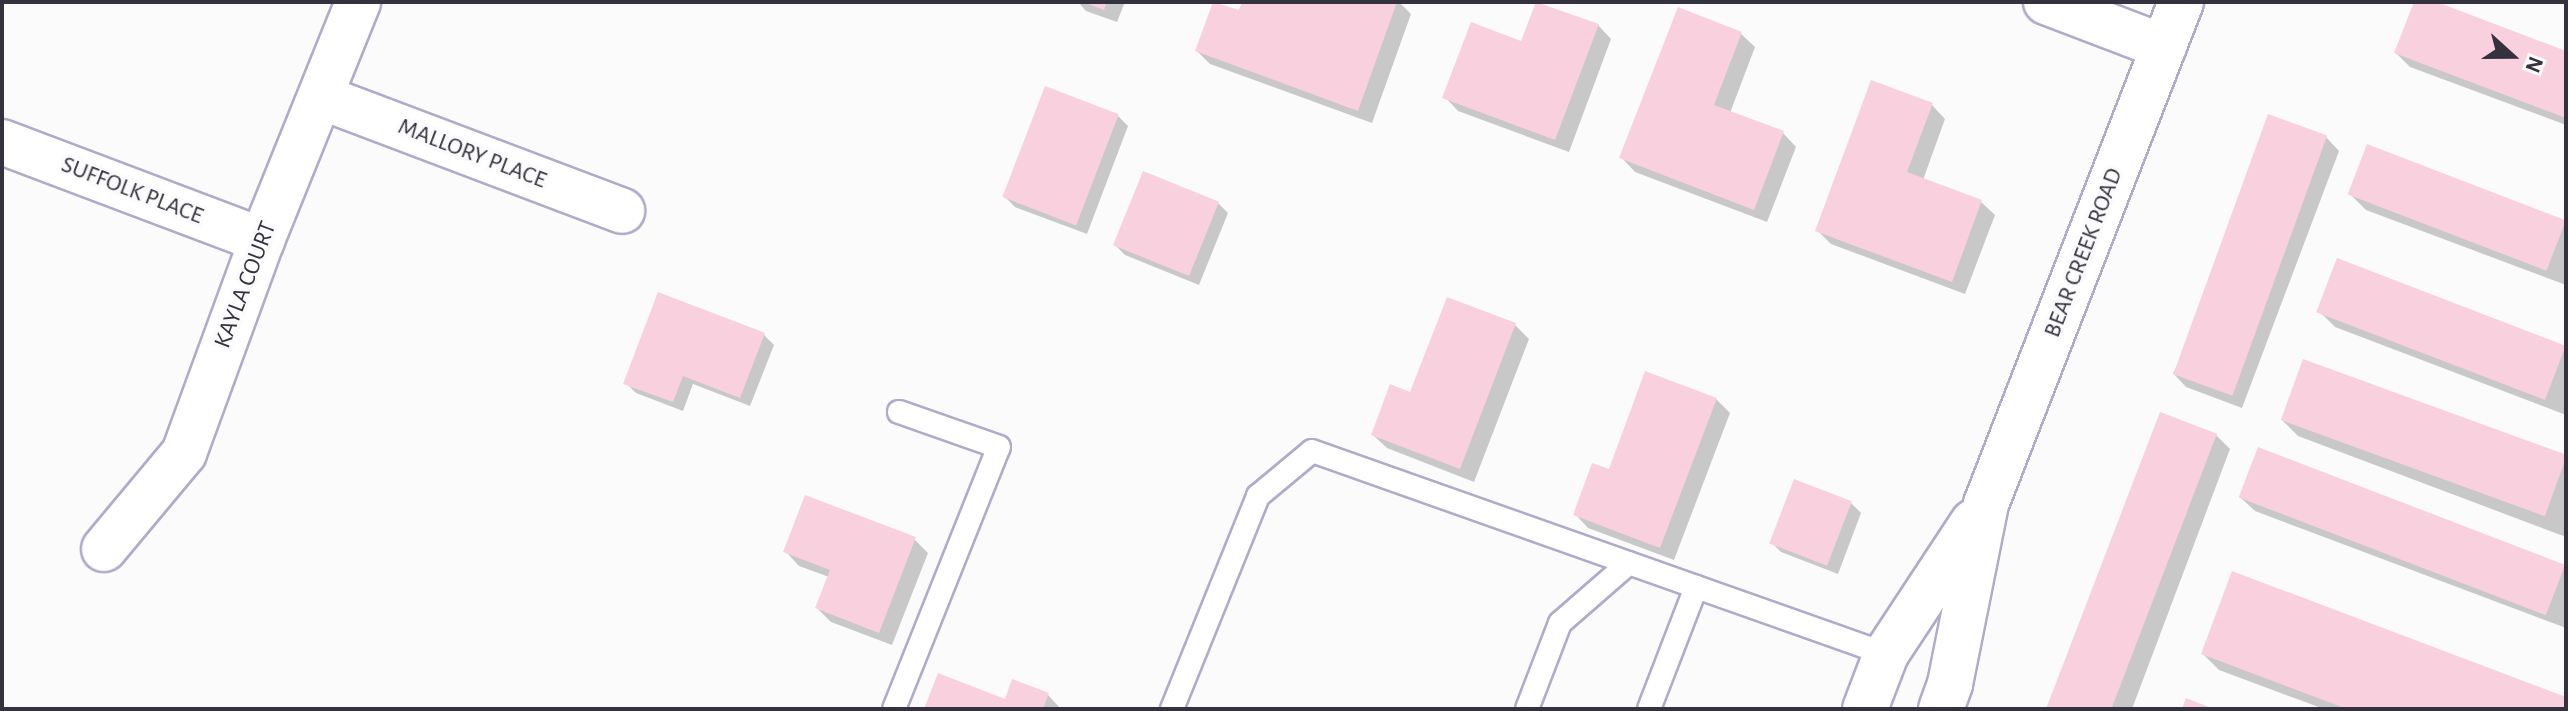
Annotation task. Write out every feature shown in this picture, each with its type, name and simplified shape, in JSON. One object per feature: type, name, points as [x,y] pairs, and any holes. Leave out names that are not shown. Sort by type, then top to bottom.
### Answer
[{"type":"street","name":"KAYLA COURT","points":[[104,549],[184,453],[262,240],[358,2]]},
{"type":"street","points":[[2046,2],[2164,47]]},
{"type":"street","name":"BEAR CREEK ROAD","points":[[1941,709],[1950,684],[1986,504],[2181,2]]},
{"type":"street","name":"MALLORY PLACE","points":[[321,97],[622,211]]},
{"type":"street","name":"SUFFOLK PLACE","points":[[2,142],[262,240]]},
{"type":"street","name":"BEAR CREEK ROAD","points":[[1865,709],[1886,654],[1986,504]]},
{"type":"lane","points":[[894,709],[999,447],[899,412]]},
{"type":"lane","points":[[1172,709],[1258,496],[1312,451],[1886,654]]},
{"type":"lane","points":[[1527,709],[1560,623],[1629,563]]},
{"type":"lane","points":[[1649,709],[1696,587]]},
{"type":"building","points":[[1083,2],[1107,2],[1104,10]]},
{"type":"building","points":[[1213,2],[1239,10],[1242,2],[1397,2],[1358,111],[1195,51]]},
{"type":"building","points":[[1536,2],[1599,24],[1555,140],[1442,98],[1471,22],[1521,41]]},
{"type":"building","points":[[2414,2],[2437,2],[2566,51],[2566,118],[2394,53]]},
{"type":"building","points":[[1678,7],[1742,32],[1714,105],[1784,131],[1754,210],[1619,158]]},
{"type":"building","points":[[1871,80],[1933,103],[1907,172],[1982,200],[1952,282],[1815,231]]},
{"type":"building","points":[[1045,86],[1119,114],[1076,225],[1002,197]]},
{"type":"building","points":[[2268,114],[2327,136],[2232,396],[2173,374]]},
{"type":"building","points":[[2367,144],[2566,220],[2547,271],[2348,194]]},
{"type":"building","points":[[1143,171],[1219,202],[1189,276],[1113,245]]},
{"type":"building","points":[[2337,258],[2566,346],[2545,400],[2316,312]]},
{"type":"building","points":[[658,292],[765,333],[740,398],[683,376],[673,402],[623,384]]},
{"type":"building","points":[[1447,297],[1516,323],[1460,469],[1371,435],[1390,384],[1410,392]]},
{"type":"building","points":[[2303,359],[2566,455],[2545,516],[2281,420]]},
{"type":"building","points":[[1645,371],[1717,398],[1660,548],[1573,515],[1592,463],[1609,469]]},
{"type":"building","points":[[2160,412],[2217,434],[2111,709],[2046,708]]},
{"type":"building","points":[[2258,447],[2565,565],[2546,615],[2239,497]]},
{"type":"building","points":[[1794,479],[1852,501],[1827,566],[1769,543]]},
{"type":"building","points":[[805,495],[916,537],[879,633],[815,608],[830,570],[783,552]]},
{"type":"building","points":[[2232,571],[2566,697],[2566,709],[2347,709],[2201,654]]},
{"type":"building","points":[[938,673],[1005,699],[1012,679],[1049,693],[1043,709],[924,709]]},
{"type":"building","points":[[2186,698],[2214,709],[2182,709]]}]
